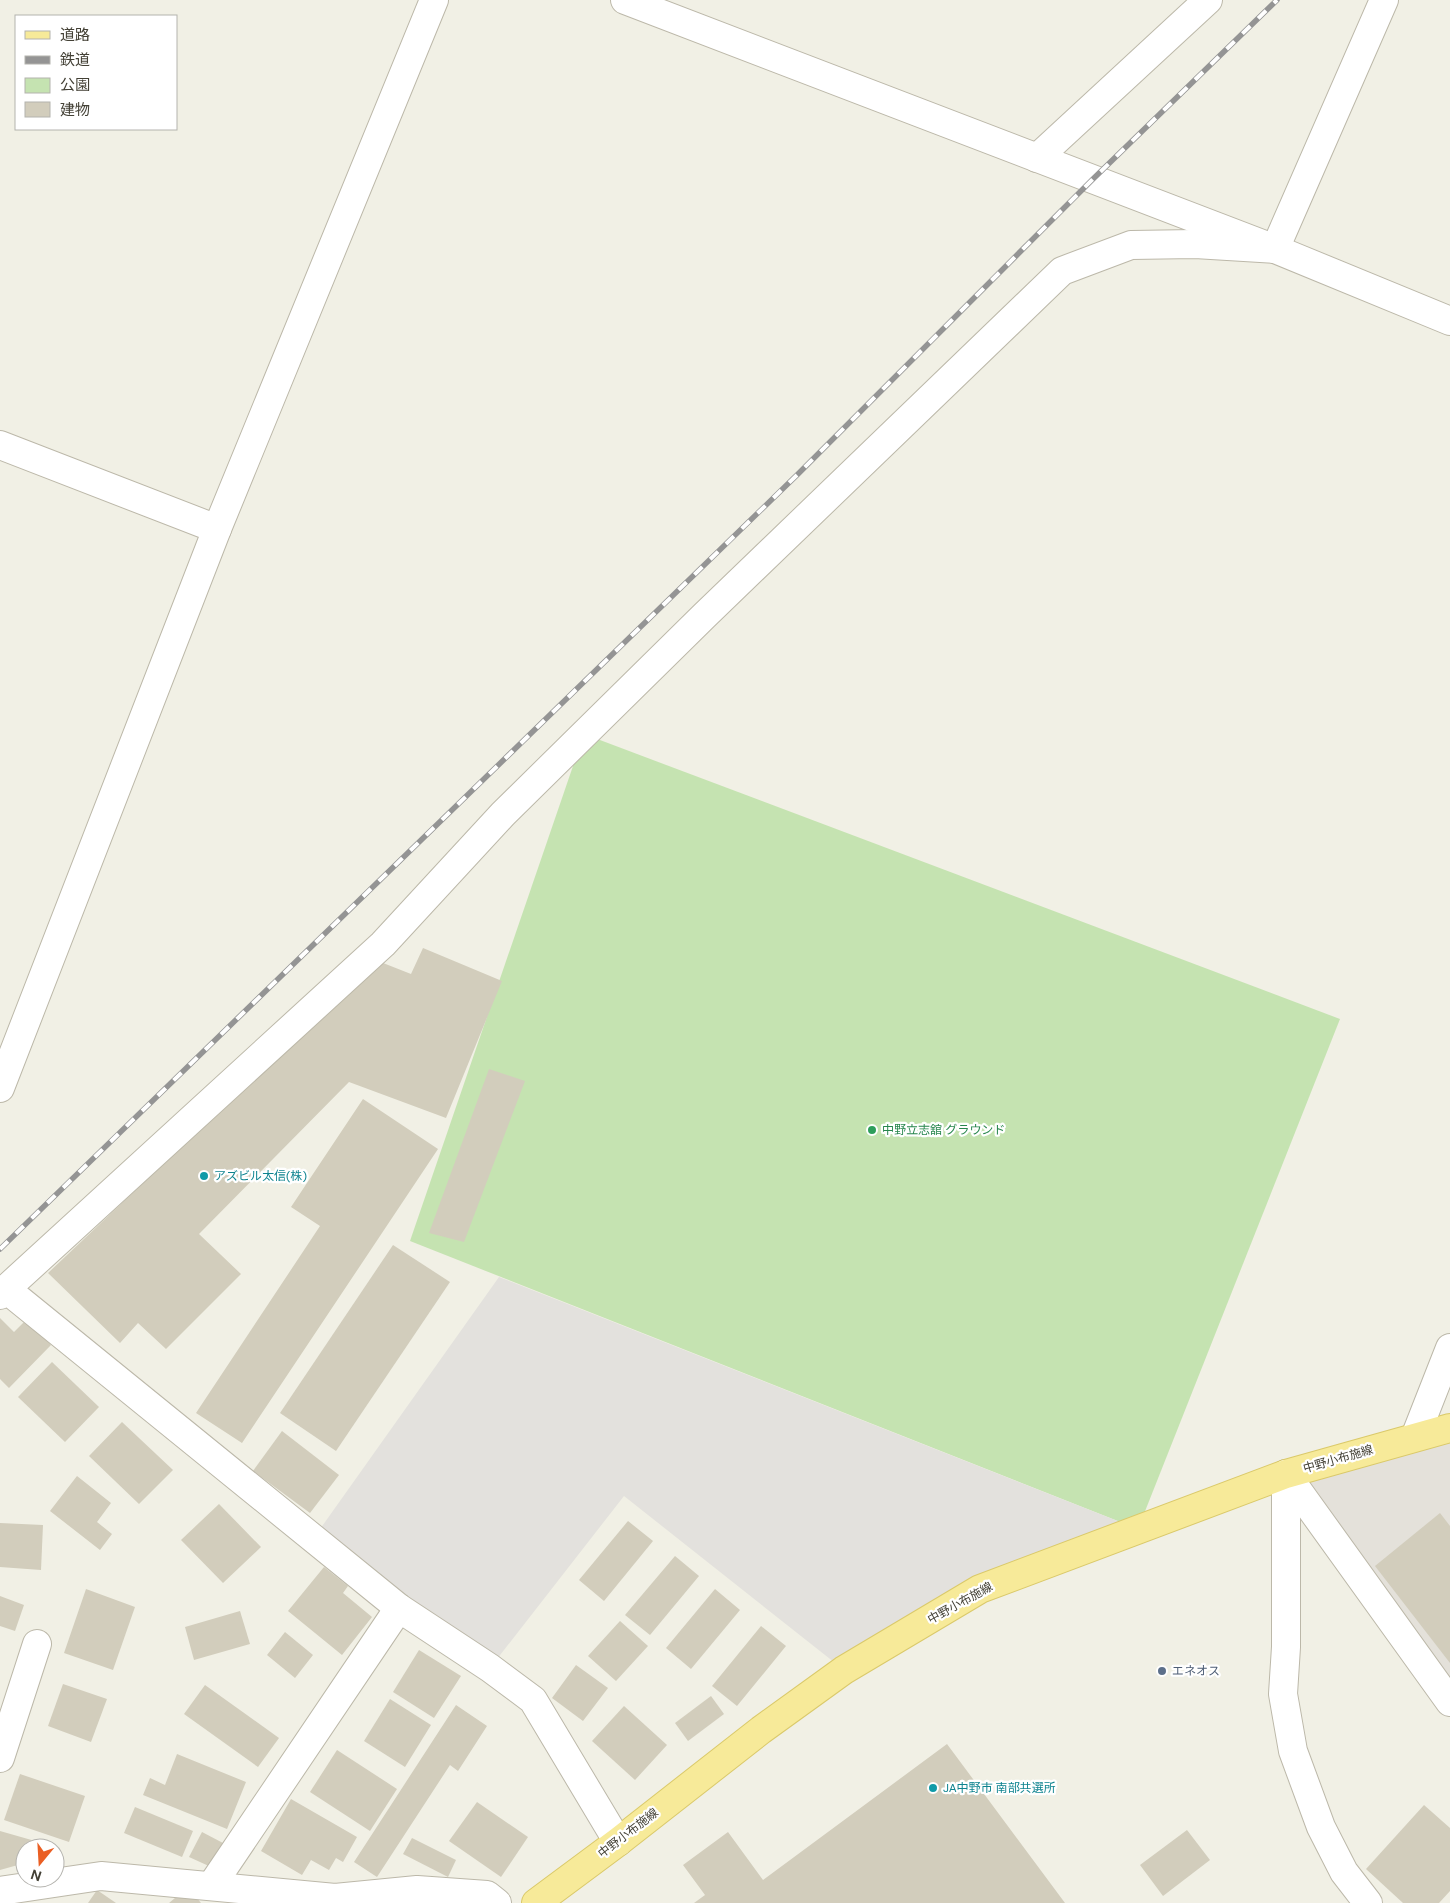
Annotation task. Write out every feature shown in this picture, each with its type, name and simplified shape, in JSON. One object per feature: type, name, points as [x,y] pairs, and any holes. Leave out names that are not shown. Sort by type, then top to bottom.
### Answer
[{"type":"main road","name":"中野小布施線","points":[[536,1903],[618,1842],[761,1730],[844,1670],[980,1589],[1286,1474],[1450,1428]]},
{"type":"street","points":[[0,1088],[217,529],[434,0]]},
{"type":"street","points":[[625,0],[1275,249],[1450,322]]},
{"type":"street","points":[[1037,158],[1208,0]]},
{"type":"street","points":[[1275,249],[1384,0]]},
{"type":"street","points":[[618,1842],[532,1700],[490,1668],[399,1608],[3,1292],[383,944],[510,808],[704,616],[1062,271],[1131,245],[1195,244],[1275,249]]},
{"type":"street","points":[[0,445],[217,529]]},
{"type":"street","points":[[1415,1437],[1450,1348]]},
{"type":"street","points":[[1286,1474],[1450,1702]]},
{"type":"street","points":[[1286,1474],[1286,1647],[1283,1694],[1292,1751],[1321,1827],[1344,1872],[1368,1903]]},
{"type":"street","points":[[212,1886],[399,1608]]},
{"type":"street","points":[[0,1758],[37,1644]]},
{"type":"street","points":[[0,1891],[101,1876],[335,1898],[417,1890],[487,1895],[497,1903]]},
{"type":"shaded area","points":[[499,1277],[1138,1529],[980,1589],[844,1670],[624,1496],[490,1668],[313,1539]]},
{"type":"shaded area","points":[[1450,1428],[1450,1702],[1286,1474]]},
{"type":"green space","name":"中野立志舘 グラウンド","points":[[584,734],[1340,1019],[1138,1529],[410,1241]]},
{"type":"building","name":"アズビル太信(株)","points":[[423,948],[502,981],[446,1118],[349,1082],[199,1234],[241,1274],[166,1349],[138,1323],[120,1343],[48,1273],[378,961],[411,974]]},
{"type":"building","points":[[489,1069],[525,1081],[464,1242],[429,1233]]},
{"type":"building","points":[[363,1099],[438,1149],[242,1443],[196,1413],[320,1226],[291,1207]]},
{"type":"building","points":[[393,1245],[450,1282],[336,1451],[280,1413]]},
{"type":"building","points":[[0,1318],[14,1332],[26,1320],[51,1345],[9,1388],[0,1379]]},
{"type":"building","points":[[52,1362],[99,1407],[65,1442],[18,1397]]},
{"type":"building","points":[[122,1422],[173,1470],[139,1504],[89,1456]]},
{"type":"building","points":[[282,1431],[339,1475],[310,1513],[253,1471]]},
{"type":"building","points":[[77,1476],[111,1503],[97,1522],[112,1534],[100,1550],[50,1511]]},
{"type":"building","points":[[219,1504],[261,1547],[223,1583],[181,1540]]},
{"type":"building","points":[[1440,1513],[1450,1526],[1450,1663],[1375,1566]]},
{"type":"building","points":[[628,1521],[653,1541],[604,1601],[579,1580]]},
{"type":"building","points":[[0,1523],[43,1525],[41,1570],[0,1567]]},
{"type":"building","points":[[675,1556],[699,1576],[650,1635],[625,1615]]},
{"type":"building","points":[[324,1567],[348,1586],[343,1593],[372,1617],[342,1655],[288,1611]]},
{"type":"building","points":[[86,1589],[135,1607],[113,1670],[64,1653]]},
{"type":"building","points":[[715,1589],[740,1610],[691,1669],[666,1648]]},
{"type":"building","points":[[0,1596],[24,1605],[15,1631],[0,1626]]},
{"type":"building","points":[[240,1611],[250,1644],[194,1660],[185,1627]]},
{"type":"building","points":[[620,1621],[648,1646],[616,1681],[588,1656]]},
{"type":"building","points":[[761,1626],[786,1646],[737,1706],[712,1686]]},
{"type":"building","points":[[285,1632],[313,1655],[295,1678],[267,1655]]},
{"type":"building","points":[[419,1650],[461,1676],[434,1718],[393,1692]]},
{"type":"building","points":[[576,1665],[608,1688],[583,1721],[552,1698]]},
{"type":"building","points":[[63,1684],[107,1699],[91,1742],[48,1726]]},
{"type":"building","points":[[205,1685],[279,1738],[258,1767],[184,1714]]},
{"type":"building","points":[[711,1696],[724,1714],[688,1741],[675,1723]]},
{"type":"building","points":[[390,1699],[431,1725],[405,1767],[364,1741]]},
{"type":"building","points":[[456,1705],[487,1726],[458,1771],[450,1765],[377,1877],[354,1862]]},
{"type":"building","points":[[624,1706],[667,1745],[635,1780],[592,1741]]},
{"type":"building","name":"JA中野市 南部共選所","points":[[947,1744],[1065,1903],[694,1903],[705,1895],[683,1865],[728,1832],[763,1880]]},
{"type":"building","points":[[337,1750],[397,1789],[370,1831],[310,1792]]},
{"type":"building","points":[[177,1754],[246,1782],[227,1829],[143,1795],[150,1778],[165,1785]]},
{"type":"building","points":[[20,1774],[85,1796],[69,1842],[65,1841],[65,1838],[57,1838],[4,1820]]},
{"type":"building","points":[[291,1799],[357,1837],[343,1862],[336,1858],[329,1870],[311,1860],[302,1875],[261,1851]]},
{"type":"building","points":[[477,1802],[528,1837],[501,1877],[449,1841]]},
{"type":"building","points":[[1424,1805],[1450,1828],[1450,1891],[1439,1903],[1403,1903],[1366,1869]]},
{"type":"building","points":[[135,1807],[193,1831],[182,1857],[124,1833]]},
{"type":"building","points":[[1187,1830],[1210,1860],[1163,1896],[1140,1865]]},
{"type":"building","points":[[0,1831],[24,1838],[15,1838],[15,1866],[0,1870]]},
{"type":"building","points":[[202,1832],[223,1843],[211,1867],[189,1857]]},
{"type":"building","points":[[412,1838],[456,1860],[448,1877],[403,1854]]},
{"type":"building","points":[[188,1887],[201,1903],[169,1903]]},
{"type":"building","points":[[97,1890],[116,1903],[88,1903]]},
{"type":"railway","points":[[0,1249],[798,474],[1093,179],[1277,0]]},
{"type":"place","name":"中野立志舘 グラウンド","points":[[872,1130]]},
{"type":"place","name":"アズビル太信(株)","points":[[204,1176]]},
{"type":"place","name":"エネオス","points":[[1162,1671]]},
{"type":"place","name":"JA中野市 南部共選所","points":[[933,1788]]}]
